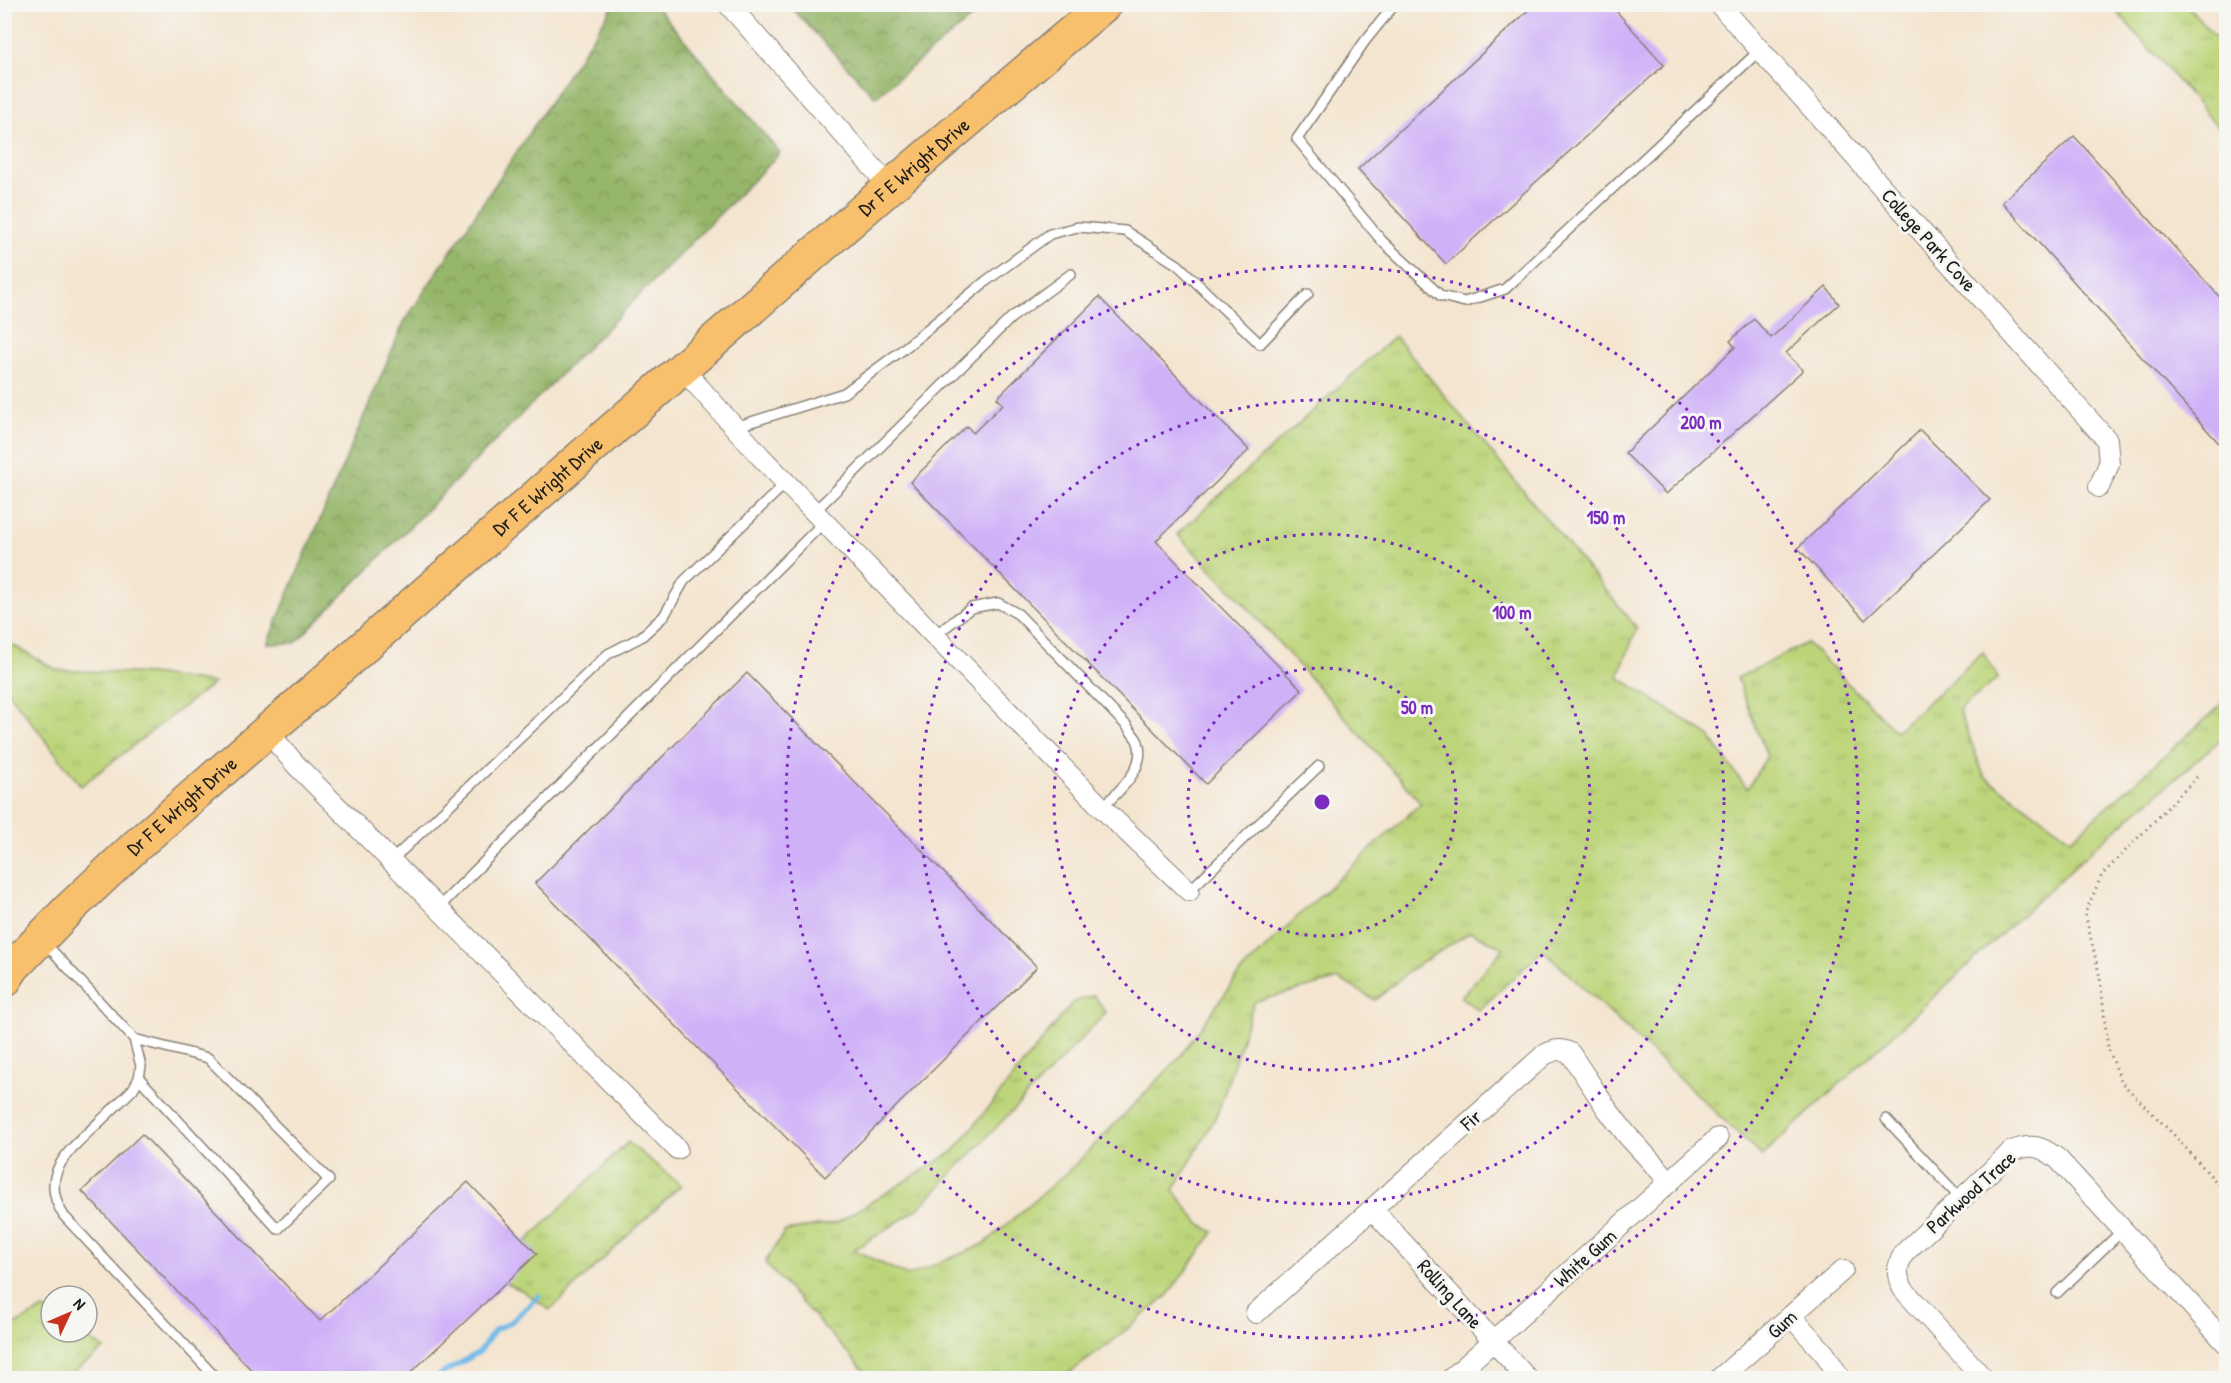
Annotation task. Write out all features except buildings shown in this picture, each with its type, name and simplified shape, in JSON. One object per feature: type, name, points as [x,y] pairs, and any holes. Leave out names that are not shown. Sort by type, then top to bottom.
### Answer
[{"type":"highway","name":"Dr F E Wright Drive","points":[[7,974],[40,938],[137,845],[890,187],[1105,4]]},
{"type":"street","points":[[728,4],[890,187]]},
{"type":"street","name":"College Park Cove","points":[[1719,4],[2107,440],[2109,464],[2099,487]]},
{"type":"street","points":[[682,368],[786,483],[934,636],[1102,808],[1189,891]]},
{"type":"street","points":[[267,731],[297,766],[677,1149]]},
{"type":"street","name":"Fir","points":[[1256,1313],[1544,1055],[1554,1050],[1562,1049],[1570,1053],[1626,1135],[1670,1182]]},
{"type":"street","name":"White Gum","points":[[1452,1378],[1718,1138]]},
{"type":"street","name":"Parkwood Trace","points":[[1983,1378],[1903,1289],[1896,1276],[1897,1266],[1904,1253],[2012,1151],[2025,1146],[2047,1150],[2058,1159],[2226,1343]]},
{"type":"street","name":"Rolling Lane","points":[[1372,1209],[1527,1378]]},
{"type":"street","name":"Gum","points":[[1720,1378],[1843,1270]]},
{"type":"street","points":[[1791,1316],[1825,1354],[1840,1378]]},
{"type":"lane","points":[[1395,4],[1365,41],[1297,139],[1382,241],[1441,296],[1466,302],[1505,289],[1760,50]]},
{"type":"lane","points":[[735,428],[844,393],[901,351],[986,281],[1050,234],[1078,227],[1125,231],[1178,265],[1260,344],[1308,294]]},
{"type":"lane","points":[[438,908],[1011,318],[1071,274]]},
{"type":"lane","points":[[391,861],[608,654],[641,636],[664,616],[684,581],[786,483]]},
{"type":"lane","points":[[934,636],[971,608],[998,603],[1018,614],[1026,622],[1127,726],[1138,742],[1139,758],[1132,776],[1102,808]]},
{"type":"lane","points":[[1189,891],[1319,766]]},
{"type":"lane","points":[[40,938],[134,1039],[141,1066],[140,1078],[133,1089],[67,1152],[56,1171],[53,1189],[54,1202],[64,1216],[216,1378]]},
{"type":"lane","points":[[134,1039],[208,1058],[329,1180],[278,1229],[140,1078]]},
{"type":"lane","points":[[1886,1119],[1961,1199]]},
{"type":"lane","points":[[2056,1293],[2123,1230]]},
{"type":"path","points":[[2197,777],[2102,875],[2085,913],[2100,978],[2108,1048],[2122,1083],[2177,1138],[2226,1193]]},
{"type":"green space","points":[[614,5],[655,5],[780,153],[295,643],[267,644],[404,322]]},
{"type":"green space","points":[[789,5],[987,5],[875,97]]},
{"type":"green space","points":[[2111,5],[2187,5],[2226,50],[2226,136]]},
{"type":"green space","points":[[1395,336],[1637,628],[1618,677],[1708,735],[1747,789],[1767,756],[1737,678],[1807,643],[1896,731],[1983,652],[1998,678],[1959,710],[1984,776],[2071,839],[2226,701],[2226,735],[2093,849],[1762,1156],[1543,950],[1479,1010],[1461,997],[1504,948],[1470,932],[1412,969],[1375,1000],[1339,979],[1254,1002],[1217,1115],[1174,1190],[1199,1224],[1214,1232],[1168,1295],[1108,1345],[1062,1378],[874,1378],[867,1374],[765,1263],[785,1231],[837,1223],[953,1152],[1072,1003],[1094,995],[1106,1013],[918,1209],[854,1250],[908,1276],[984,1244],[1076,1164],[1179,1058],[1239,974],[1299,915],[1421,803],[1239,598],[1177,534]]},
{"type":"green space","points":[[5,641],[57,670],[151,674],[214,683],[81,786],[5,688]]},
{"type":"green space","points":[[628,1142],[681,1185],[550,1310],[523,1291],[491,1276]]},
{"type":"green space","points":[[39,1311],[39,1344],[97,1344],[104,1349],[65,1378],[5,1378],[5,1330]]},
{"type":"waterway","points":[[435,1378],[479,1352],[495,1330],[512,1321],[539,1296]]}]
